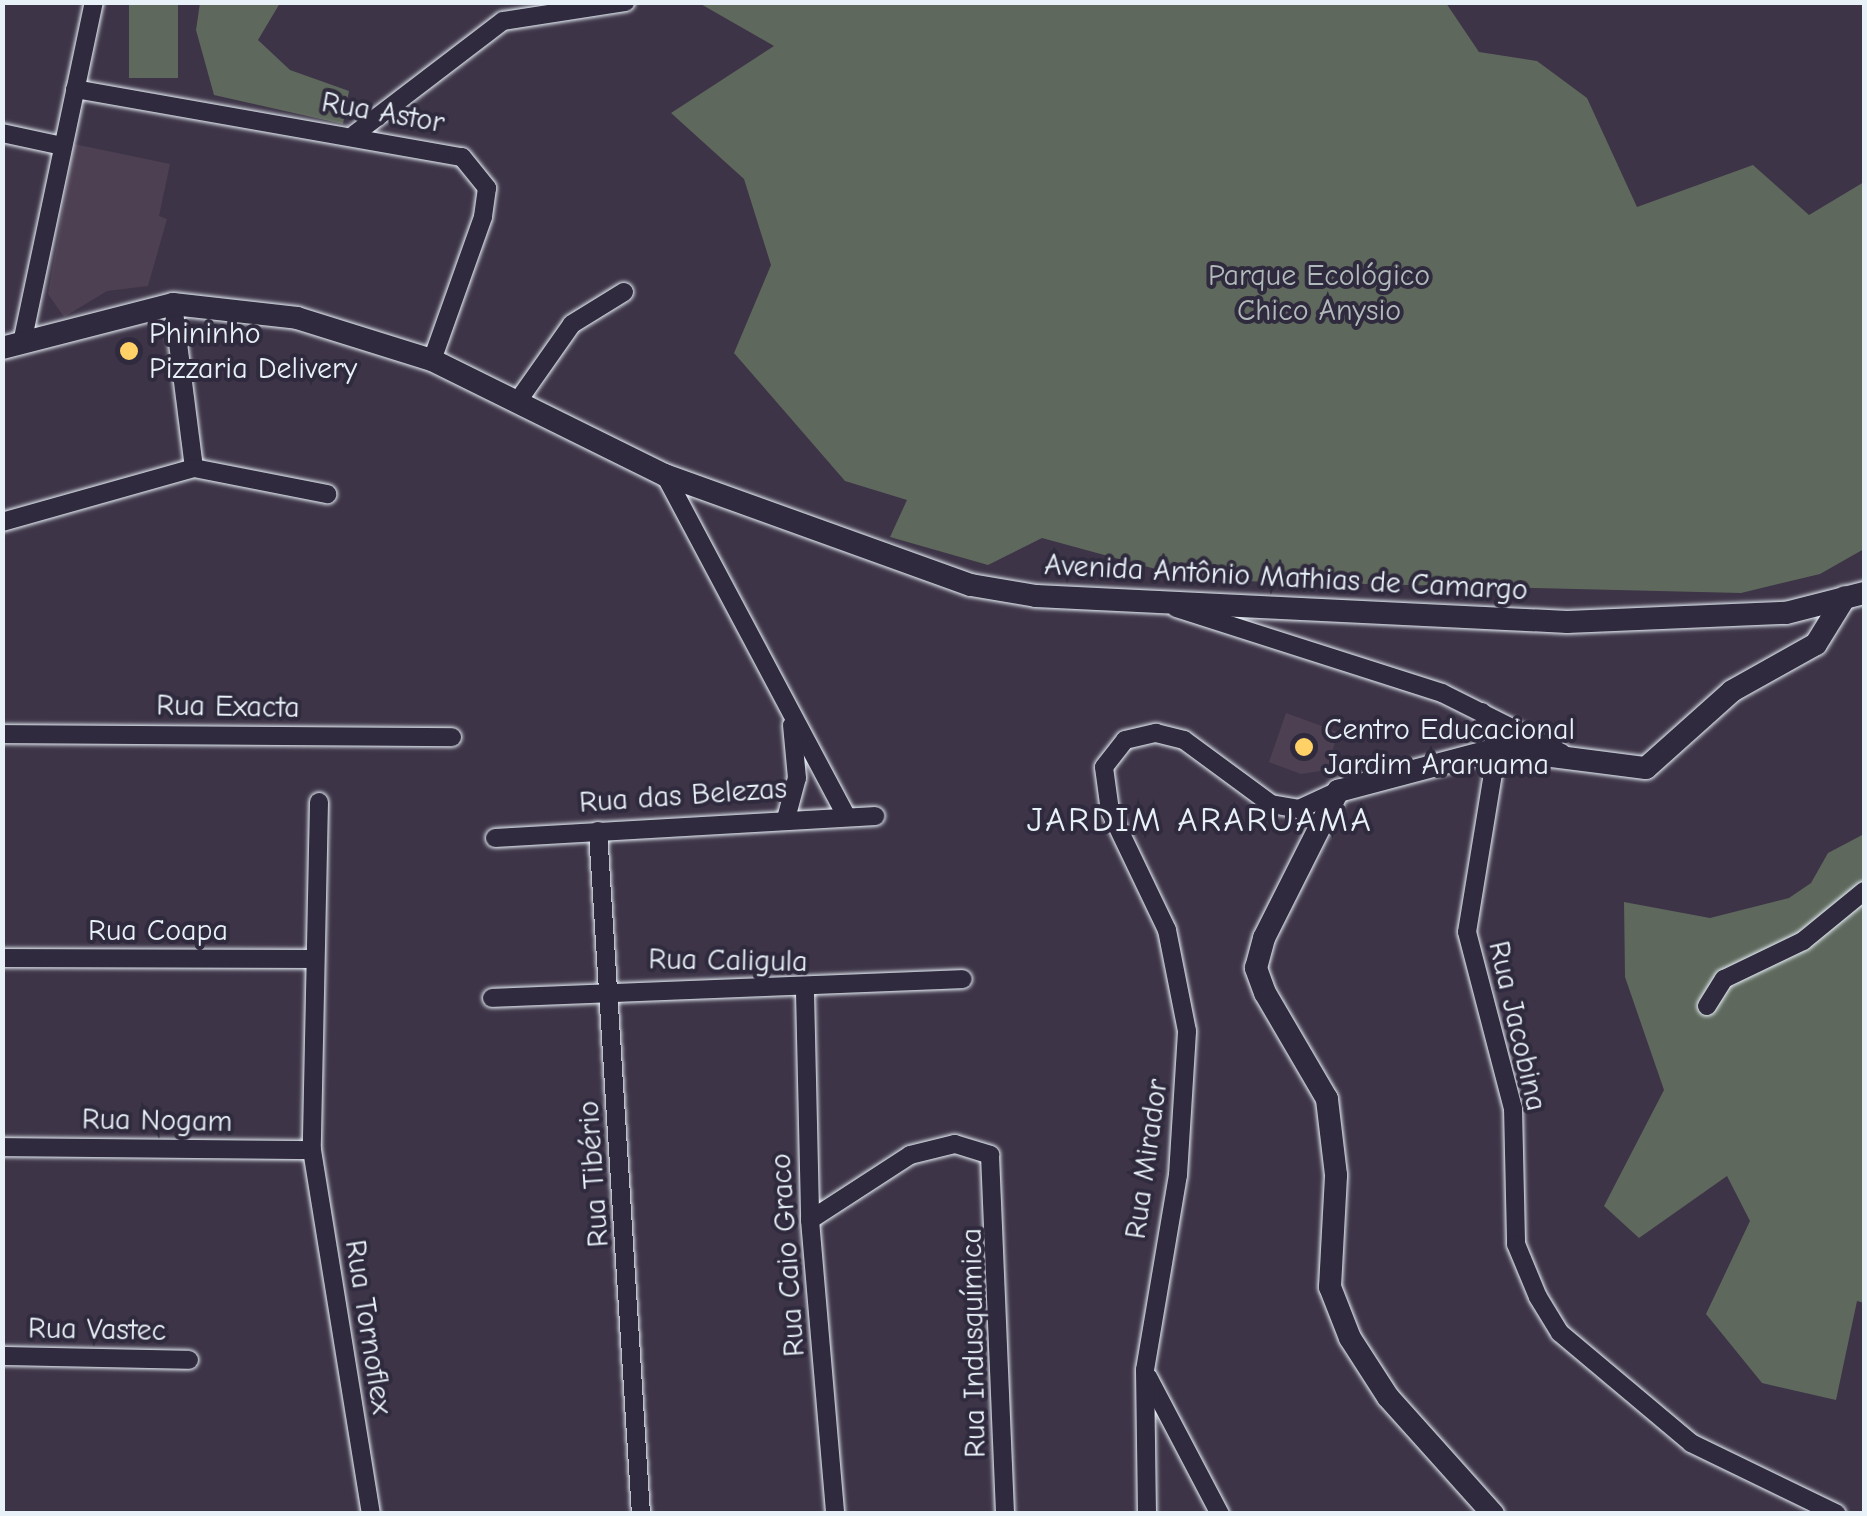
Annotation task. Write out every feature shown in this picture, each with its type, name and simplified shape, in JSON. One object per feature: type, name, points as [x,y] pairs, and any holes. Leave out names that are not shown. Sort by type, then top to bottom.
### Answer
[{"type":"street","points":[[9,345],[94,2]]},
{"type":"street","points":[[355,134],[503,21],[626,2]]},
{"type":"street","name":"Rua Astor","points":[[75,88],[355,134],[462,156],[487,188],[432,360]]},
{"type":"street","points":[[2,134],[58,146]]},
{"type":"street","points":[[520,398],[572,324],[624,292]]},
{"type":"street","points":[[173,304],[194,468]]},
{"type":"street","name":"Avenida Antônio Mathias de Camargo","points":[[9,345],[173,304],[298,318],[432,360],[520,398],[665,475],[971,586],[1168,605],[1566,622],[1786,614],[1855,595]]},
{"type":"street","points":[[2,522],[194,468],[327,494]]},
{"type":"street","points":[[665,475],[791,720],[846,814]]},
{"type":"street","points":[[1493,1514],[1388,1397],[1350,1338],[1330,1287],[1336,1175],[1327,1099],[1256,968],[1338,791],[1496,749],[1646,768],[1732,692],[1816,644],[1855,595]]},
{"type":"street","points":[[1168,605],[1482,712],[1568,756]]},
{"type":"street","points":[[1482,712],[1497,730],[1496,749]]},
{"type":"street","points":[[787,815],[797,778],[791,720]]},
{"type":"street","name":"Rua Mirador","points":[[1147,1514],[1145,1370],[1183,1140],[1186,1031],[1167,930],[1110,811],[1104,767],[1126,740],[1156,733],[1184,740],[1271,804],[1299,809],[1338,791]]},
{"type":"street","name":"Rua Exacta","points":[[2,734],[452,737]]},
{"type":"street","name":"Rua Jacobina","points":[[1496,749],[1467,932],[1513,1108],[1516,1244],[1538,1297],[1560,1332],[1691,1443],[1837,1514]]},
{"type":"street","points":[[312,1150],[318,802]]},
{"type":"street","name":"Rua das Belezas","points":[[495,838],[787,815],[876,816]]},
{"type":"street","name":"Rua Tibério","points":[[598,831],[640,1514]]},
{"type":"street","points":[[1707,1006],[1724,978],[1803,940],[1864,891]]},
{"type":"street","name":"Rua Coapa","points":[[2,958],[313,959]]},
{"type":"street","name":"Rua Caligula","points":[[492,998],[610,987],[805,992],[963,979]]},
{"type":"street","name":"Rua Caio Graco","points":[[805,992],[810,1220],[835,1514]]},
{"type":"street","name":"Rua Indusquímica","points":[[810,1220],[931,1148],[978,1145],[998,1170],[1006,1514]]},
{"type":"street","name":"Rua Nogam","points":[[2,1147],[312,1150]]},
{"type":"street","name":"Rua Tornoflex","points":[[312,1150],[371,1514]]},
{"type":"street","name":"Rua Vastec","points":[[2,1356],[190,1360]]},
{"type":"street","points":[[1145,1370],[1220,1514]]},
{"type":"shaded area","points":[[74,144],[170,164],[159,216],[167,219],[148,286],[107,291],[64,317],[48,294]]},
{"type":"shaded area","name":"Centro Educacional Jardim Araruama","points":[[1286,713],[1338,732],[1327,770],[1301,774],[1269,762]]},
{"type":"green space","points":[[129,3],[178,3],[178,78],[129,78]]},
{"type":"green space","points":[[200,3],[280,3],[258,40],[290,70],[349,91],[343,124],[214,95],[196,30]]},
{"type":"green space","name":"Parque Ecológico Chico Anysio","points":[[699,3],[1446,3],[1479,52],[1537,61],[1587,98],[1637,207],[1753,165],[1809,215],[1864,182],[1864,549],[1820,574],[1741,593],[1196,580],[1042,538],[988,565],[890,537],[907,500],[845,481],[734,353],[771,265],[744,179],[671,113],[774,46]]},
{"type":"green space","points":[[1864,834],[1864,1303],[1857,1301],[1836,1400],[1762,1383],[1706,1314],[1750,1221],[1727,1176],[1639,1238],[1604,1206],[1664,1090],[1625,977],[1624,902],[1710,918],[1789,898],[1811,883],[1828,853]]},
{"type":"place","name":"Phininho Pizzaria Delivery","points":[[129,351]]},
{"type":"place","name":"Centro Educacional Jardim Araruama","points":[[1304,747]]},
{"type":"district","name":"JARDIM ARARUAMA","points":[[1200,820]]}]
